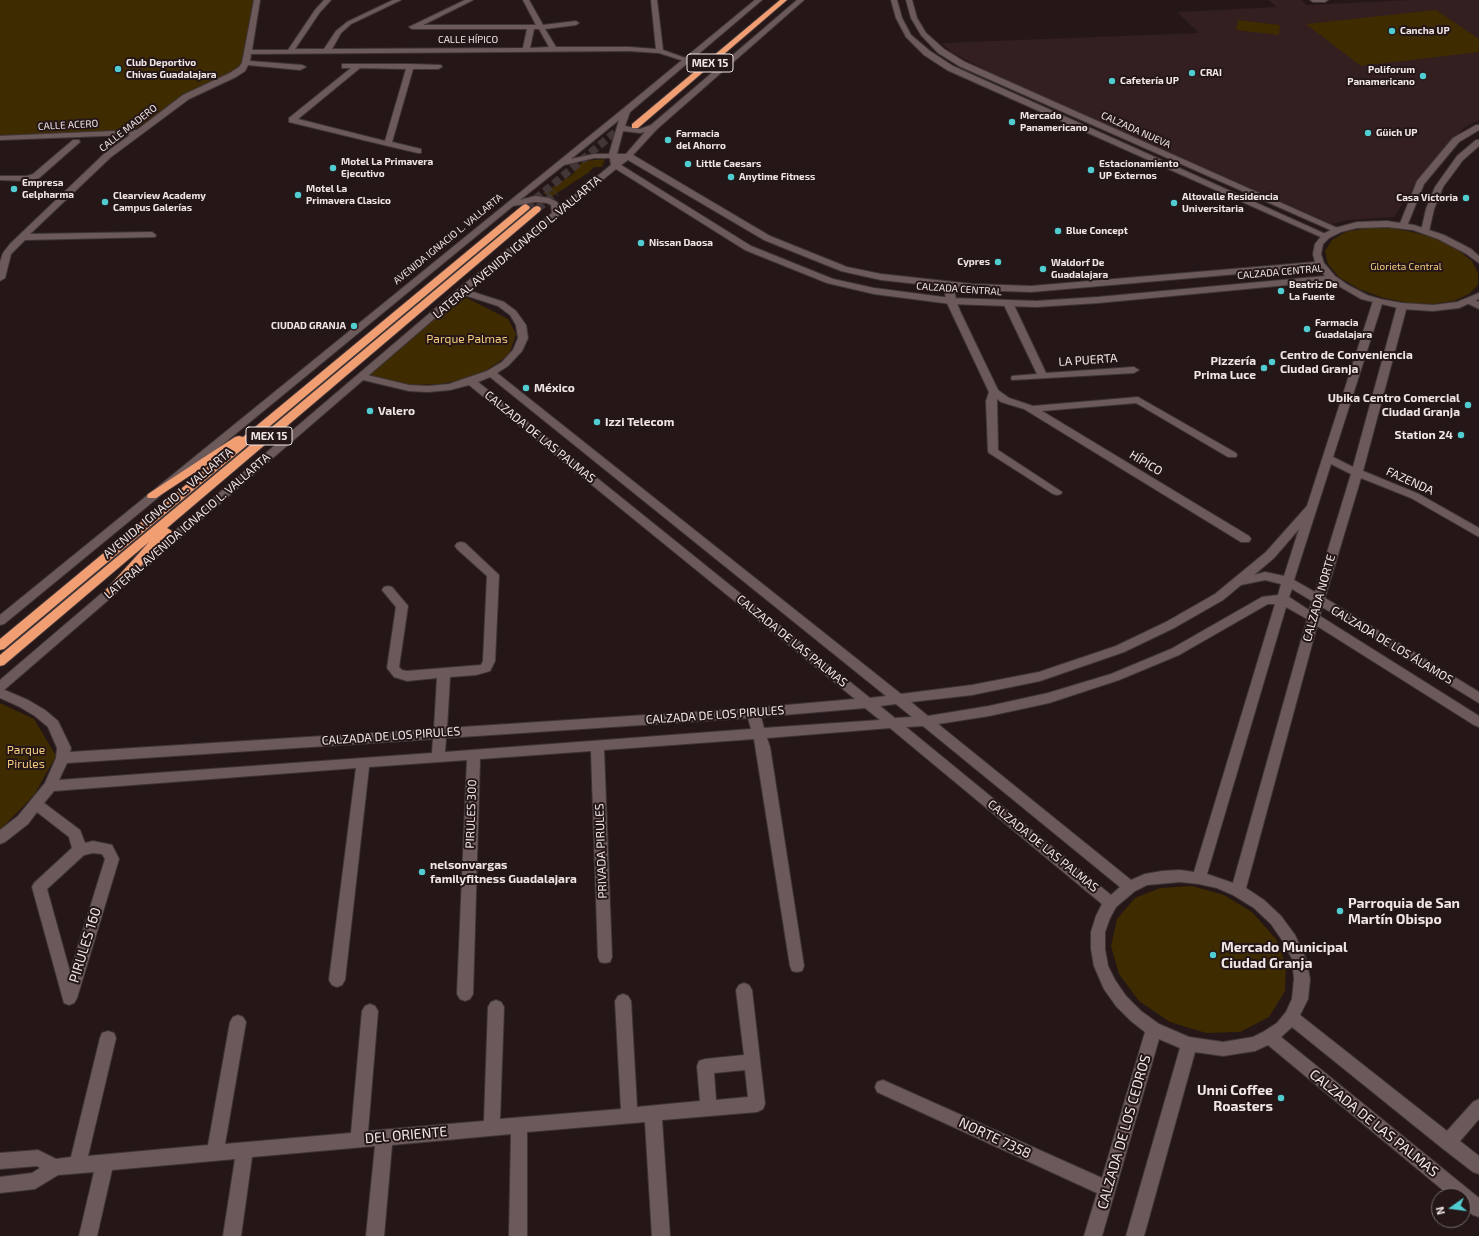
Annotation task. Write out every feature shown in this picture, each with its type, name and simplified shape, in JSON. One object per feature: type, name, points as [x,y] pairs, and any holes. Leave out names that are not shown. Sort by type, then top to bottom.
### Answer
[{"type":"highway","name":"MEX 15","points":[[623,126],[774,0]]},
{"type":"highway","name":"MEX 15","points":[[635,126],[784,0]]},
{"type":"highway","name":"AVENIDA IGNACIO L. VALLARTA","points":[[0,646],[290,405],[532,208],[198,495],[0,662]]},
{"type":"highway","points":[[152,496],[290,405]]},
{"type":"highway","points":[[109,593],[198,495]]},
{"type":"street","points":[[257,0],[246,63],[302,67]]},
{"type":"street","points":[[290,52],[316,11],[328,0]]},
{"type":"street","points":[[385,6],[393,0]]},
{"type":"street","points":[[327,51],[338,32],[349,23],[398,0]]},
{"type":"street","points":[[470,0],[412,27],[541,27],[576,23]]},
{"type":"street","points":[[526,0],[553,49]]},
{"type":"street","points":[[654,0],[660,51]]},
{"type":"street","name":"AVENIDA IGNACIO L. VALLARTA","points":[[152,496],[627,110],[758,0]]},
{"type":"street","points":[[894,0],[903,27],[916,44],[950,68],[1326,236]]},
{"type":"street","name":"CALZADA NUEVA","points":[[909,0],[917,25],[930,42],[962,64],[1338,230]]},
{"type":"street","points":[[1314,0],[1325,0]]},
{"type":"street","name":"LATERAL AVENIDA IGNACIO L. VALLARTA","points":[[0,687],[462,291],[556,215],[614,160],[628,156],[654,127],[797,3]]},
{"type":"street","points":[[903,27],[917,25]]},
{"type":"street","points":[[526,50],[531,26]]},
{"type":"street","name":"CALLE HÍPICO","points":[[248,52],[629,49],[660,51],[687,60]]},
{"type":"street","points":[[382,66],[388,51]]},
{"type":"street","points":[[396,66],[403,51]]},
{"type":"street","name":"CALLE MADERO","points":[[0,278],[7,253],[21,237],[108,155],[186,97],[233,75],[242,69],[246,63]]},
{"type":"street","points":[[346,66],[438,67]]},
{"type":"street","points":[[358,66],[292,120],[418,151]]},
{"type":"street","points":[[388,144],[410,66]]},
{"type":"street","points":[[559,165],[585,158],[614,160],[627,110]]},
{"type":"street","points":[[623,126],[630,131],[640,131],[654,127]]},
{"type":"street","points":[[1403,226],[1420,183],[1456,140],[1479,127]]},
{"type":"street","name":"CALLE ACERO","points":[[2,142],[137,132]]},
{"type":"street","points":[[1456,140],[1476,144]]},
{"type":"street","points":[[0,178],[28,179],[36,176],[76,142]]},
{"type":"street","points":[[1425,231],[1430,209],[1439,187],[1460,158],[1476,144]]},
{"type":"street","name":"CALZADA CENTRAL","points":[[628,156],[767,238],[844,269],[882,278],[949,285],[1031,289],[1320,264]]},
{"type":"street","name":"CALZADA CENTRAL","points":[[614,160],[748,248],[830,281],[874,291],[951,301],[1036,304],[1098,300],[1332,278]]},
{"type":"street","points":[[508,206],[527,200],[542,200],[554,204],[556,208],[556,215]]},
{"type":"street","points":[[1479,260],[1468,251],[1441,236],[1403,226],[1371,224],[1357,225],[1338,230],[1326,236],[1319,244],[1317,254],[1320,264],[1332,278],[1364,297],[1378,301],[1402,306],[1447,308],[1470,302],[1479,296]]},
{"type":"street","points":[[21,237],[152,235]]},
{"type":"street","points":[[1468,251],[1479,250]]},
{"type":"street","points":[[807,273],[823,261]]},
{"type":"street","points":[[949,285],[951,301],[994,392],[991,401],[993,451],[1058,492]]},
{"type":"street","name":"CALZADA DE LAS PALMAS","points":[[363,377],[409,388],[428,389],[450,387],[491,373],[505,364],[517,351],[522,338],[521,325],[513,313],[501,304],[462,291]]},
{"type":"street","points":[[1199,878],[1288,582],[1378,301]]},
{"type":"street","points":[[1470,302],[1479,306]]},
{"type":"street","name":"LA PUERTA","points":[[1008,303],[1043,376]]},
{"type":"street","name":"CALZADA NORTE","points":[[1238,891],[1318,600],[1357,473],[1402,306]]},
{"type":"street","name":"LA PUERTA","points":[[1016,378],[1134,370]]},
{"type":"street","name":"CALZADA DE LAS PALMAS","points":[[491,373],[1130,887]]},
{"type":"street","name":"CALZADA DE LAS PALMAS","points":[[471,381],[868,703],[1111,903]]},
{"type":"street","name":"HÍPICO","points":[[994,392],[1005,400],[1032,410],[1245,539]]},
{"type":"street","name":"HÍPICO","points":[[1032,410],[1138,400],[1232,455]]},
{"type":"street","name":"FAZENDA","points":[[1327,458],[1357,473],[1415,496],[1479,532]]},
{"type":"street","points":[[0,621],[152,496]]},
{"type":"street","name":"CALZADA DE LOS PIRULES","points":[[63,758],[753,713],[868,703],[972,690],[1040,676],[1120,649],[1194,611],[1219,597],[1238,583],[1270,555],[1311,508]]},
{"type":"street","points":[[651,528],[671,517]]},
{"type":"street","points":[[388,590],[402,606],[393,668],[398,674],[407,676],[476,671],[486,668],[490,661],[493,575],[461,546]]},
{"type":"street","name":"CALZADA DE LOS ÁLAMOS","points":[[1238,583],[1249,578],[1265,576],[1288,582],[1479,698]]},
{"type":"street","name":"CALZADA DE LOS PIRULES","points":[[50,786],[926,722],[989,711],[1049,698],[1115,677],[1175,652],[1266,600],[1283,599]]},
{"type":"street","name":"CALZADA DE LOS ÁLAMOS","points":[[1283,599],[1479,722]]},
{"type":"street","points":[[438,757],[444,673]]},
{"type":"street","points":[[0,693],[40,713],[53,724],[64,748],[63,758],[50,786],[37,805],[23,820],[0,838]]},
{"type":"street","points":[[753,713],[764,755],[797,966]]},
{"type":"street","name":"PRIVADA PIRULES","points":[[597,746],[605,957]]},
{"type":"street","name":"PIRULES 300","points":[[465,994],[474,755]]},
{"type":"street","points":[[337,980],[363,763]]},
{"type":"street","points":[[37,805],[75,834],[80,850]]},
{"type":"street","name":"PIRULES 160","points":[[93,847],[107,849],[112,859],[70,998],[39,887],[80,850],[93,847]]},
{"type":"street","points":[[1162,876],[1199,878],[1219,883],[1238,891],[1259,904],[1276,920],[1290,939],[1299,959],[1302,980],[1300,999],[1291,1017],[1282,1028],[1269,1038],[1255,1044],[1229,1048],[1206,1047],[1189,1044],[1154,1029],[1136,1016],[1121,1001],[1109,984],[1101,966],[1098,949],[1098,932],[1103,916],[1111,903],[1130,887],[1145,880],[1162,876]]},
{"type":"street","points":[[709,1108],[705,1066],[752,1062],[744,990]]},
{"type":"street","points":[[623,1001],[629,1115]]},
{"type":"street","points":[[492,1127],[496,1007]]},
{"type":"street","points":[[359,1139],[370,1011]]},
{"type":"street","points":[[1291,1017],[1479,1166]]},
{"type":"street","points":[[215,1152],[238,1022]]},
{"type":"street","name":"CALZADA DE LOS CEDROS","points":[[1093,1236],[1154,1029]]},
{"type":"street","points":[[78,1165],[108,1038]]},
{"type":"street","name":"CALZADA DE LAS PALMAS","points":[[1269,1038],[1479,1209]]},
{"type":"street","points":[[1135,1236],[1189,1044]]},
{"type":"street","name":"DEL ORIENTE","points":[[55,1167],[757,1104],[752,1062]]},
{"type":"street","name":"NORTE 7358","points":[[883,1087],[1107,1189]]},
{"type":"street","points":[[1448,1142],[1479,1107]]},
{"type":"street","points":[[653,1113],[661,1236]]},
{"type":"street","points":[[518,1236],[519,1125]]},
{"type":"street","points":[[375,1236],[384,1137]]},
{"type":"street","points":[[232,1236],[245,1150]]},
{"type":"street","points":[[0,1161],[38,1158],[55,1167],[34,1181],[0,1185]]},
{"type":"street","points":[[88,1236],[105,1162]]},
{"type":"shaded area","points":[[1268,0],[1301,0],[1307,5],[1409,0],[1479,0],[1479,120],[1465,127],[1417,182],[1394,217],[1348,220],[1332,224],[997,76],[953,53],[941,43],[1199,33],[1177,12],[1277,7]]},
{"type":"green space","name":"Club Deportivo Chivas Guadalajara","points":[[0,0],[253,0],[242,63],[231,75],[182,96],[133,131],[0,136]]},
{"type":"green space","name":"Cancha UP","points":[[1436,10],[1479,39],[1479,52],[1361,66],[1306,24]]},
{"type":"green space","points":[[1238,20],[1280,25],[1279,35],[1236,30]]},
{"type":"green space","points":[[605,159],[602,167],[594,167],[588,173],[551,197],[543,193],[572,175],[578,168],[576,167],[584,161]]},
{"type":"green space","name":"Glorieta Central","points":[[1367,228],[1392,228],[1417,233],[1440,240],[1458,250],[1472,261],[1478,273],[1478,285],[1469,294],[1454,301],[1433,304],[1409,303],[1384,298],[1359,289],[1339,277],[1328,264],[1325,251],[1332,240],[1346,232]]},
{"type":"green space","name":"Parque Palmas","points":[[461,295],[508,319],[516,334],[509,355],[487,370],[466,379],[441,384],[410,385],[370,375]]},
{"type":"green space","name":"Parque Pirules","points":[[0,703],[34,719],[56,756],[34,795],[0,830]]},
{"type":"green space","points":[[1192,886],[1224,895],[1252,912],[1276,939],[1286,965],[1285,991],[1269,1017],[1240,1032],[1206,1033],[1170,1022],[1139,1001],[1119,974],[1111,946],[1117,919],[1135,898],[1160,888]]},
{"type":"tunnel","points":[[526,207],[625,124]]},
{"type":"tunnel","points":[[537,209],[556,193]]},
{"type":"place","name":"Cancha UP","points":[[1392,31]]},
{"type":"place","name":"Club Deportivo Chivas Guadalajara","points":[[118,69]]},
{"type":"place","name":"CRAI","points":[[1192,73]]},
{"type":"place","name":"Poliforum Panamericano","points":[[1423,76]]},
{"type":"place","name":"Cafetería UP","points":[[1112,81]]},
{"type":"place","name":"Mercado Panamericano","points":[[1012,122]]},
{"type":"place","name":"Güich UP","points":[[1368,133]]},
{"type":"place","name":"Farmacia del Ahorro","points":[[668,140]]},
{"type":"place","name":"Little Caesars","points":[[688,164]]},
{"type":"place","name":"Motel La Primavera Ejecutivo","points":[[333,168]]},
{"type":"place","name":"Estacionamiento UP Externos","points":[[1091,170]]},
{"type":"place","name":"Anytime Fitness","points":[[731,177]]},
{"type":"place","name":"Empresa Gelpharma","points":[[14,189]]},
{"type":"place","name":"Motel La Primavera Clasico","points":[[298,195]]},
{"type":"place","name":"Casa Victoria","points":[[1466,198]]},
{"type":"place","name":"Clearview Academy Campus Galerías","points":[[105,202]]},
{"type":"place","name":"Altovalle Residencia Universitaria","points":[[1174,203]]},
{"type":"place","name":"Blue Concept","points":[[1058,231]]},
{"type":"place","name":"Nissan Daosa","points":[[641,243]]},
{"type":"place","name":"Cypres","points":[[998,262]]},
{"type":"place","name":"Waldorf De Guadalajara","points":[[1043,269]]},
{"type":"place","name":"Beatriz De La Fuente","points":[[1281,291]]},
{"type":"place","name":"CIUDAD GRANJA","points":[[354,326]]},
{"type":"place","name":"Farmacia Guadalajara","points":[[1307,329]]},
{"type":"place","name":"Centro de Conveniencia Ciudad Granja","points":[[1272,362]]},
{"type":"place","name":"Pizzería Prima Luce","points":[[1264,368]]},
{"type":"place","name":"México","points":[[526,388]]},
{"type":"place","name":"Ubika Centro Comercial Ciudad Granja","points":[[1468,405]]},
{"type":"place","name":"Valero","points":[[370,411]]},
{"type":"place","name":"Izzi Telecom","points":[[597,422]]},
{"type":"place","name":"Station 24","points":[[1461,435]]},
{"type":"place","name":"nelsonvargas familyfitness Guadalajara","points":[[422,872]]},
{"type":"place","name":"Parroquia de San Martín Obispo","points":[[1340,911]]},
{"type":"place","name":"Mercado Municipal Ciudad Granja","points":[[1213,955]]},
{"type":"place","name":"Unni Coffee Roasters","points":[[1281,1098]]}]
